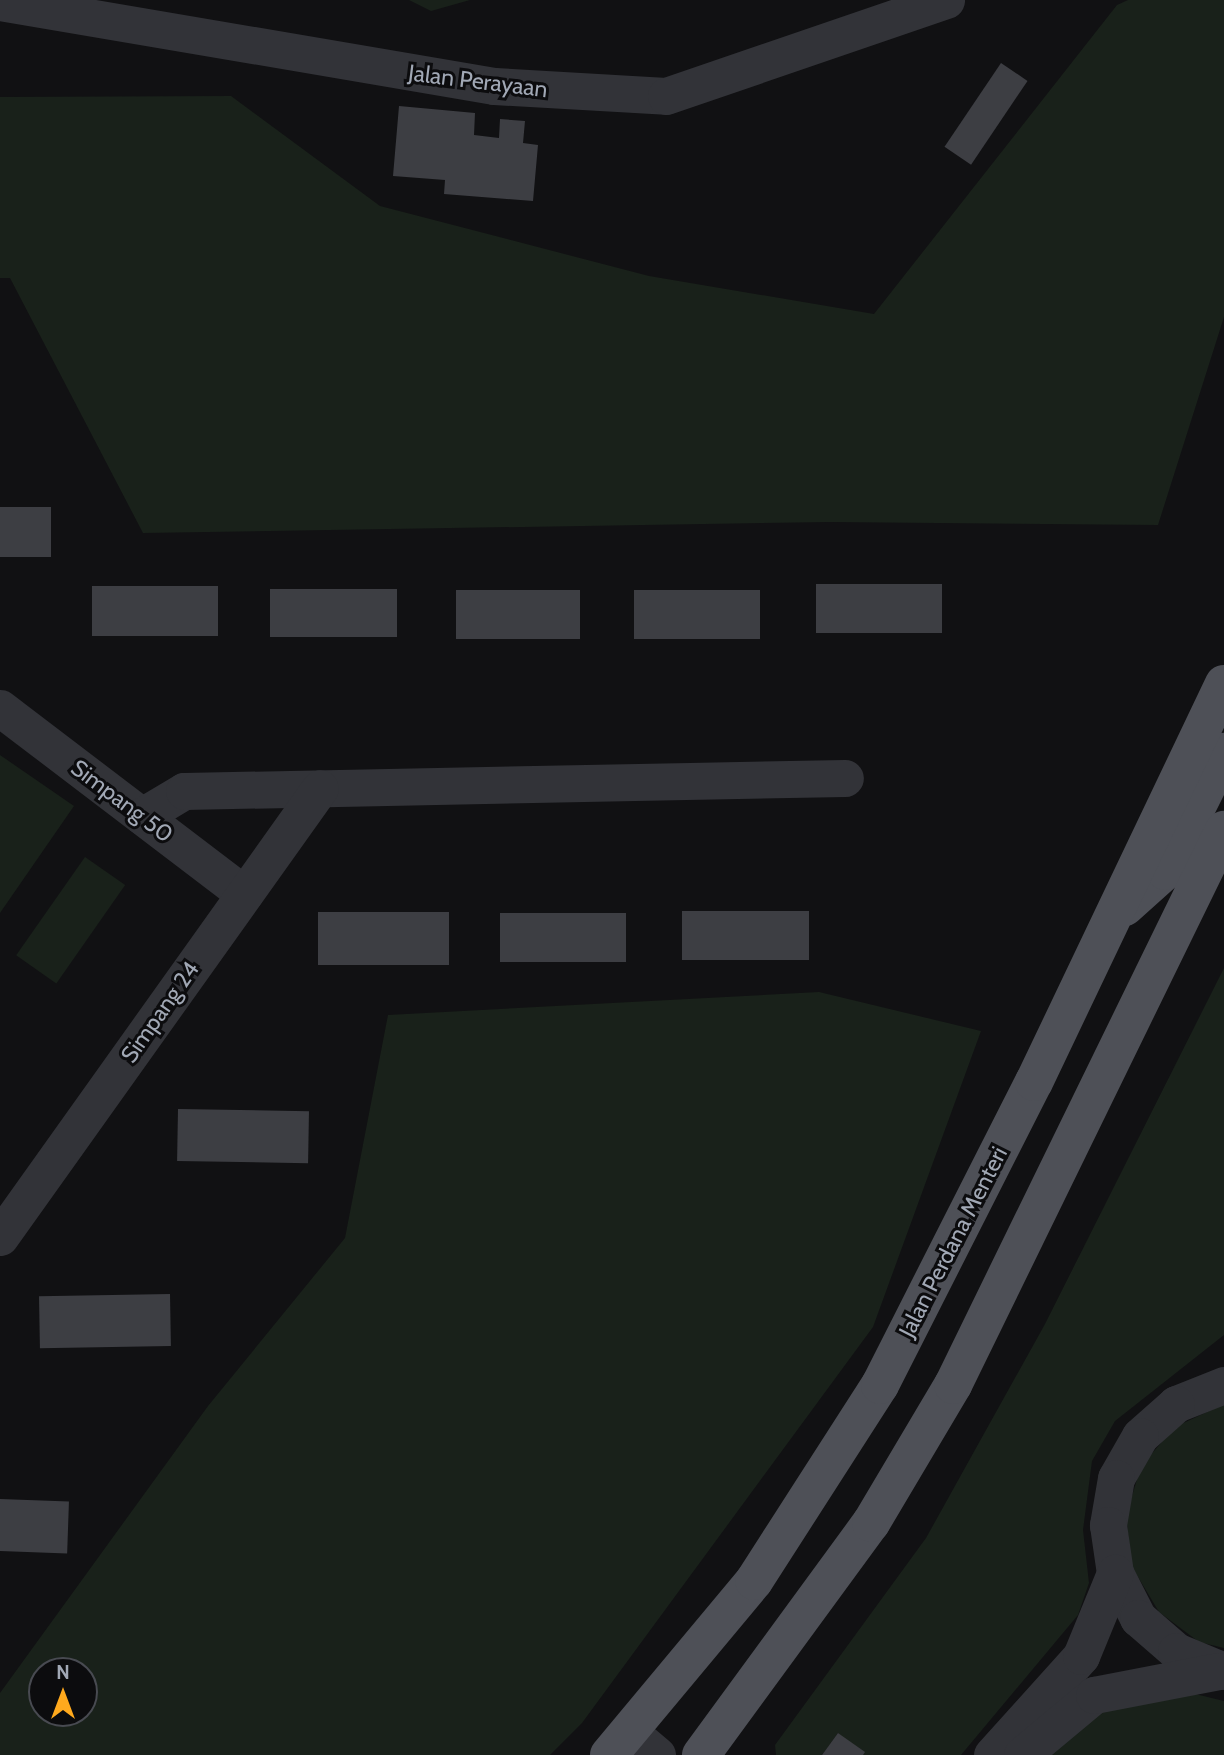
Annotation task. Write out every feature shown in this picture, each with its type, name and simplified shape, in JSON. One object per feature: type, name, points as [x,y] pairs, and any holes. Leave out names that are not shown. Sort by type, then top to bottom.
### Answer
[{"type":"main road","name":"Jalan Perdana Menteri","points":[[632,1748],[754,1581],[880,1385],[1112,917],[1224,684]]},
{"type":"main road","points":[[1112,917],[1165,871],[1224,752]]},
{"type":"main road","points":[[701,1755],[871,1523],[953,1385],[1224,830]]},
{"type":"main road","points":[[731,1755],[747,1693]]},
{"type":"street","name":"Jalan Perayaan","points":[[0,2],[494,86],[666,96],[946,0]]},
{"type":"street","name":"Simpang 50","points":[[0,708],[244,894]]},
{"type":"street","points":[[142,816],[184,791],[845,778]]},
{"type":"street","name":"Simpang 24","points":[[0,1237],[320,788]]},
{"type":"street","points":[[1223,1384],[1176,1404],[1140,1436],[1116,1478],[1108,1525],[1115,1573],[1138,1618],[1176,1651],[1224,1671]]},
{"type":"street","points":[[992,1755],[1081,1656],[1115,1573]]},
{"type":"street","points":[[1023,1755],[1094,1695],[1224,1671]]},
{"type":"shaded area","points":[[409,0],[470,0],[431,11]]},
{"type":"shaded area","points":[[1128,0],[1224,0],[1224,317],[1158,525],[830,522],[143,533],[10,278],[0,278],[0,97],[231,96],[380,206],[649,276],[874,314],[1117,5]]},
{"type":"shaded area","points":[[0,755],[74,806],[0,913]]},
{"type":"shaded area","points":[[85,857],[125,885],[56,983],[16,955]]},
{"type":"shaded area","points":[[1224,968],[1224,1335],[1115,1421],[1092,1461],[1083,1530],[1089,1583],[1078,1615],[961,1755],[863,1755],[838,1733],[822,1755],[776,1755],[775,1745],[926,1538],[1045,1324]]},
{"type":"shaded area","points":[[819,992],[981,1031],[873,1327],[582,1723],[550,1755],[0,1755],[0,1693],[208,1406],[345,1238],[388,1015]]},
{"type":"shaded area","points":[[1224,1404],[1224,1648],[1199,1642],[1159,1612],[1132,1567],[1126,1516],[1141,1466],[1175,1427]]},
{"type":"shaded area","points":[[1183,1691],[1224,1701],[1224,1755],[1050,1755],[1106,1708]]},
{"type":"building","points":[[1001,63],[1028,81],[971,165],[945,147]]},
{"type":"building","points":[[399,106],[475,113],[474,135],[499,138],[500,119],[525,121],[523,143],[538,145],[533,201],[444,194],[445,180],[393,176]]},
{"type":"building","points":[[0,507],[51,507],[51,557],[0,557]]},
{"type":"building","points":[[816,584],[942,584],[942,633],[816,633]]},
{"type":"building","points":[[92,586],[218,586],[218,636],[92,636]]},
{"type":"building","points":[[270,589],[397,589],[397,637],[270,637]]},
{"type":"building","points":[[456,590],[580,590],[580,639],[456,639]]},
{"type":"building","points":[[634,590],[760,590],[760,639],[634,639]]},
{"type":"building","points":[[682,911],[809,911],[809,960],[682,960]]},
{"type":"building","points":[[318,912],[449,912],[449,965],[318,965]]},
{"type":"building","points":[[500,913],[626,913],[626,962],[500,962]]},
{"type":"building","points":[[178,1109],[309,1111],[308,1163],[177,1161]]},
{"type":"building","points":[[170,1294],[171,1346],[40,1348],[39,1296]]},
{"type":"building","points":[[0,1499],[69,1501],[67,1553],[0,1551]]},
{"type":"building","points":[[838,1733],[865,1752],[863,1755],[822,1755]]}]
